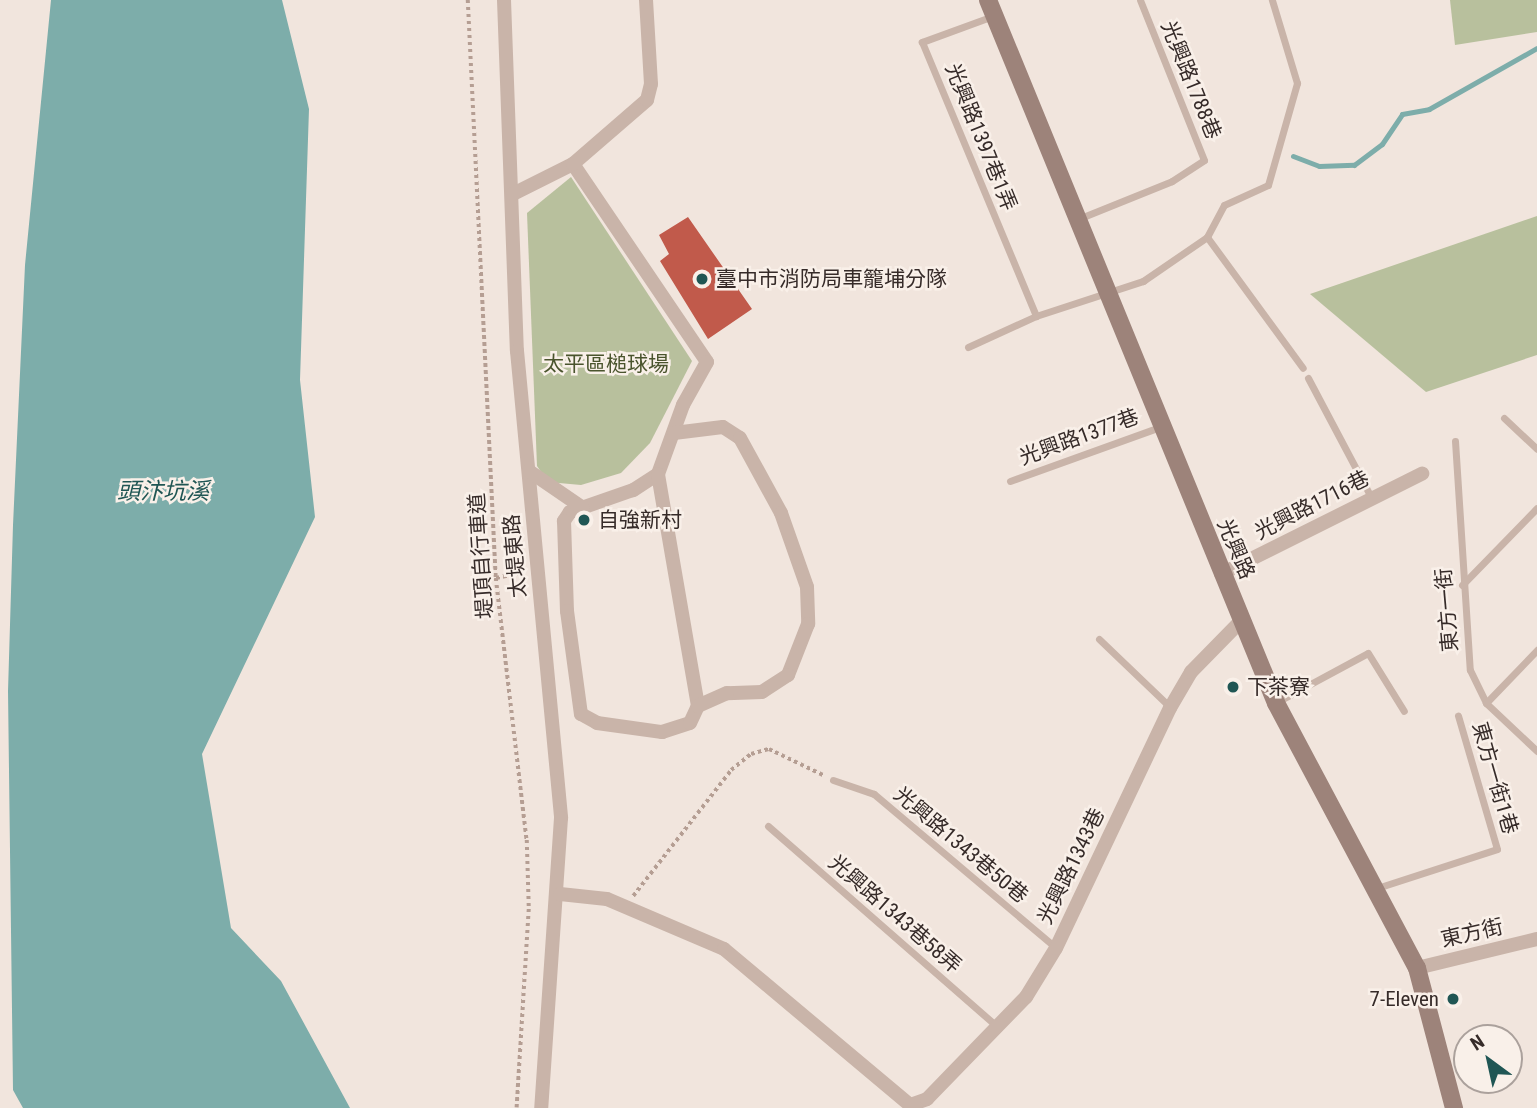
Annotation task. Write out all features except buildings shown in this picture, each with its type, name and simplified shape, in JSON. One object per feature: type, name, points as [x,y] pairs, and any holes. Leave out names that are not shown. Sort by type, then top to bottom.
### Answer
[{"type":"main road","name":"光興路","points":[[991,8],[1160,427],[1276,702],[1377,888],[1417,968],[1454,1108]]},
{"type":"street","name":"太堤東路","points":[[504,0],[517,351],[561,818],[560,894],[541,1108]]},
{"type":"street","points":[[513,194],[573,164],[647,100],[651,84],[646,0]]},
{"type":"street","points":[[573,164],[707,362],[683,405],[658,474],[698,706],[690,723],[662,732],[597,723],[581,714],[567,611],[564,521],[583,508],[658,474]]},
{"type":"street","points":[[674,433],[723,427],[740,439],[796,553],[807,587],[808,624],[796,664],[762,692],[727,694],[698,706]]},
{"type":"street","points":[[528,471],[583,508]]},
{"type":"street","name":"光興路1716巷","points":[[1221,574],[1422,474]]},
{"type":"street","name":"光興路1343巷","points":[[560,894],[607,899],[724,949],[882,1081],[908,1107],[938,1091],[999,1029],[1056,948],[1170,708],[1191,672],[1241,621]]},
{"type":"street","name":"東方街","points":[[1417,968],[1537,939]]},
{"type":"lane","name":"光興路1788巷","points":[[1077,219],[1172,181],[1203,160],[1140,0]]},
{"type":"lane","points":[[968,347],[1036,316],[1109,296],[1143,281],[1207,237],[1224,205],[1268,185],[1297,83],[1272,0]]},
{"type":"lane","name":"光興路1397巷1弄","points":[[991,8],[922,42],[1036,316]]},
{"type":"lane","points":[[1207,237],[1303,368]]},
{"type":"lane","points":[[1308,378],[1372,499]]},
{"type":"lane","points":[[1504,418],[1537,449]]},
{"type":"lane","name":"光興路1377巷","points":[[1010,481],[1160,427]]},
{"type":"lane","name":"東方一街","points":[[1455,440],[1462,585],[1470,670],[1486,703],[1537,751]]},
{"type":"lane","points":[[1462,585],[1537,508]]},
{"type":"lane","points":[[1099,639],[1170,708]]},
{"type":"lane","points":[[1486,703],[1537,650]]},
{"type":"lane","points":[[1276,702],[1368,653],[1404,711]]},
{"type":"lane","name":"東方一街1巷","points":[[1377,888],[1497,849],[1458,716]]},
{"type":"lane","name":"光興路1343巷50巷","points":[[833,780],[874,794],[1056,948]]},
{"type":"lane","name":"光興路1343巷58弄","points":[[768,826],[999,1029]]},
{"type":"path","name":"堤頂自行車道","points":[[468,0],[496,578],[527,840],[529,909],[517,1108]]},
{"type":"path","points":[[496,578],[537,571]]},
{"type":"path","points":[[623,908],[731,770],[751,754],[769,749],[833,780]]},
{"type":"green space","points":[[1450,0],[1537,0],[1537,32],[1455,45]]},
{"type":"green space","name":"太平區槌球場","points":[[571,177],[692,361],[650,443],[621,473],[581,485],[548,482],[537,466],[527,213]]},
{"type":"green space","points":[[1537,216],[1537,355],[1426,392],[1310,294]]},
{"type":"water","name":"頭汴坑溪","points":[[51,0],[282,0],[309,109],[300,380],[315,517],[202,754],[231,928],[281,981],[350,1108],[23,1108],[13,1090],[8,691],[13,525],[25,265]]},
{"type":"waterway","points":[[1293,156],[1319,166],[1354,165],[1382,144],[1402,114],[1429,109],[1537,48]]},
{"type":"place","name":"臺中市消防局車籠埔分隊","points":[[702,279]]},
{"type":"place","name":"自強新村","points":[[584,520]]},
{"type":"place","name":"下茶寮","points":[[1233,687]]},
{"type":"place","name":"7-Eleven","points":[[1453,999]]}]
